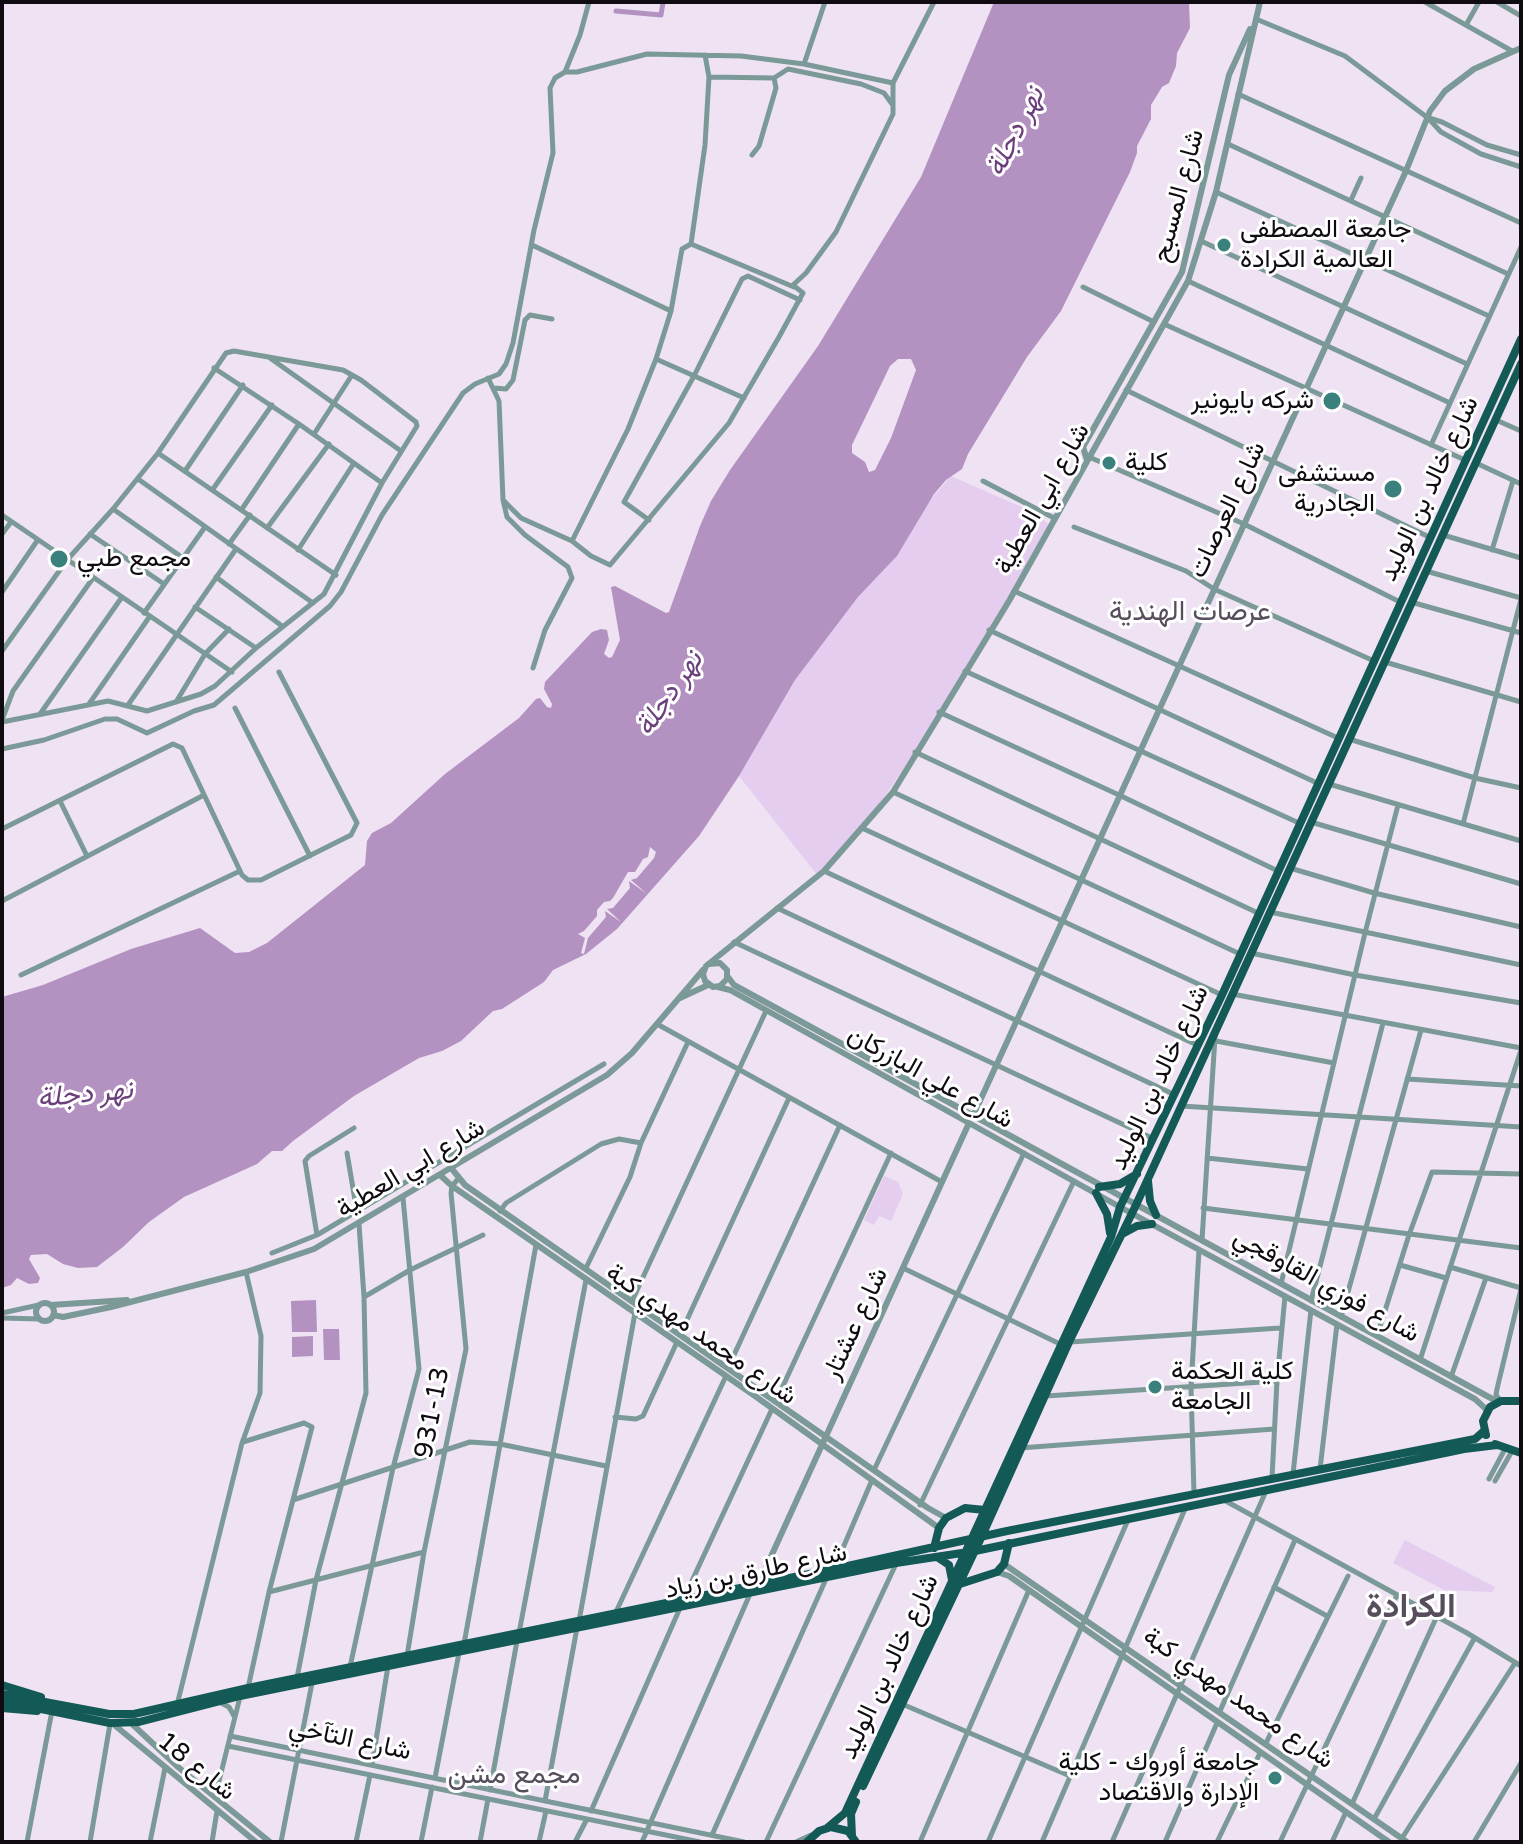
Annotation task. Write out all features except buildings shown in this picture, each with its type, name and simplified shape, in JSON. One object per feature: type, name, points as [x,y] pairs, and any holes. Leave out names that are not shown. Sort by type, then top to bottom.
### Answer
[{"type":"main road","name":"شارع خالد بن الوليد","points":[[1128,1206],[1148,1179],[1215,1028],[1240,954],[1258,913],[1521,339]]},
{"type":"main road","name":"شارع خالد بن الوليد","points":[[854,1839],[850,1826],[853,1808],[1114,1238],[1137,1174],[1173,1094],[1197,1045],[1251,953],[1521,364]]},
{"type":"main road","points":[[1137,1174],[1120,1184],[1098,1190],[1114,1238],[1130,1228],[1154,1220],[1148,1179]]},
{"type":"main road","name":"شارع خالد بن الوليد","points":[[988,1511],[1045,1396],[1065,1343]]},
{"type":"main road","points":[[1509,1450],[1484,1431],[1483,1421],[1487,1410],[1499,1401],[1521,1401]]},
{"type":"main road","points":[[935,1553],[973,1545],[1012,1531],[1475,1439],[1484,1431]]},
{"type":"main road","points":[[973,1545],[1009,1543],[1485,1445],[1509,1450]]},
{"type":"main road","points":[[935,1553],[939,1528],[946,1518],[965,1508],[988,1511],[997,1525],[1012,1531]]},
{"type":"main road","points":[[935,1553],[949,1565],[956,1582],[997,1572],[1004,1564],[1009,1543]]},
{"type":"main road","name":"شارع طارق بن زياد","points":[[578,1625],[615,1614],[750,1594],[935,1553]]},
{"type":"main road","name":"شارع طارق بن زياد","points":[[52,1708],[122,1715],[214,1702],[459,1653],[518,1637],[834,1569],[935,1553]]},
{"type":"main road","name":"شارع خالد بن الوليد","points":[[827,1828],[845,1813],[956,1582]]},
{"type":"main road","name":"شارع طارق بن زياد","points":[[25,1701],[111,1723],[136,1725],[178,1708],[248,1688],[464,1644],[518,1637]]},
{"type":"main road","points":[[2,1685],[27,1691],[52,1708]]},
{"type":"main road","points":[[2,1694],[25,1701]]},
{"type":"main road","points":[[2,1701],[25,1701]]},
{"type":"main road","points":[[2,1708],[52,1708]]},
{"type":"main road","points":[[807,1842],[827,1828],[840,1828],[854,1839]]},
{"type":"street","points":[[565,72],[589,2]]},
{"type":"street","points":[[804,64],[825,2]]},
{"type":"street","points":[[794,287],[836,232],[893,114],[893,83],[934,2]]},
{"type":"street","name":"شارع ابي العطية","points":[[2,1316],[47,1320],[53,1315],[63,1317],[246,1272],[314,1249],[607,1075],[632,1053],[707,966],[824,871],[893,792],[1014,591],[1164,324],[1201,241],[1216,192],[1260,2]]},
{"type":"street","points":[[1425,2],[1512,51]]},
{"type":"street","points":[[1466,25],[1479,2]]},
{"type":"street","points":[[1497,2],[1521,16]]},
{"type":"street","points":[[1255,19],[1345,56],[1428,118],[1441,132],[1470,148],[1521,167]]},
{"type":"street","name":"شارع المسبح","points":[[1088,458],[1083,447],[1152,321],[1187,276],[1229,75],[1255,19]]},
{"type":"street","name":"شارع العرصات","points":[[973,1116],[1435,103],[1461,78],[1491,60],[1521,48]]},
{"type":"street","points":[[2,749],[44,740],[105,719],[117,719],[147,733],[214,705],[330,606],[341,592],[382,515],[440,425],[468,388],[499,374],[510,353],[553,153],[550,88],[555,78],[565,72],[577,72],[647,54],[741,56],[804,64],[893,83]]},
{"type":"street","points":[[691,244],[705,145],[709,77],[705,55]]},
{"type":"street","points":[[709,77],[774,78],[788,69],[861,84],[884,93],[893,106]]},
{"type":"street","points":[[752,155],[759,146],[776,88],[774,78]]},
{"type":"street","points":[[1238,94],[1521,223]]},
{"type":"street","points":[[1428,118],[1487,145],[1521,155]]},
{"type":"street","points":[[1228,144],[1508,274]]},
{"type":"street","points":[[1351,200],[1361,178]]},
{"type":"street","points":[[1216,192],[1489,316]]},
{"type":"street","points":[[1201,241],[1467,364]]},
{"type":"street","points":[[503,500],[521,518],[572,541],[591,556],[610,565],[709,450],[744,398],[803,291],[691,244]]},
{"type":"street","points":[[572,541],[628,429],[671,311],[682,249],[691,244]]},
{"type":"street","points":[[532,245],[671,311]]},
{"type":"street","points":[[1431,445],[1521,247]]},
{"type":"street","points":[[649,520],[624,502],[694,376],[742,279],[748,276],[800,300]]},
{"type":"street","points":[[1187,276],[1450,403]]},
{"type":"street","points":[[1083,287],[1152,321]]},
{"type":"street","points":[[493,387],[506,389],[513,380],[525,320],[530,315],[552,319]]},
{"type":"street","points":[[1164,324],[1465,460]]},
{"type":"street","points":[[2,651],[67,560],[158,453],[226,353],[234,351],[320,365],[352,375],[416,422],[417,426],[382,483],[324,594],[256,648],[215,686],[147,711],[108,701],[2,721],[13,691],[93,578]]},
{"type":"street","points":[[270,358],[401,451]]},
{"type":"street","points":[[656,359],[744,398]]},
{"type":"street","points":[[214,368],[382,483]]},
{"type":"street","points":[[314,434],[352,375]]},
{"type":"street","points":[[488,378],[499,401],[503,500],[507,517],[525,535],[568,567],[572,578],[545,630],[533,668]]},
{"type":"street","points":[[185,471],[243,385]]},
{"type":"street","points":[[1511,386],[1521,390]]},
{"type":"street","points":[[1126,390],[1429,537]]},
{"type":"street","points":[[213,489],[272,405]]},
{"type":"street","points":[[1496,419],[1521,431]]},
{"type":"street","points":[[242,509],[299,424]]},
{"type":"street","points":[[267,528],[329,444]]},
{"type":"street","points":[[158,453],[336,575]]},
{"type":"street","points":[[1088,458],[1244,524],[1400,602]]},
{"type":"street","points":[[298,550],[354,463]]},
{"type":"street","points":[[1476,463],[1521,484]]},
{"type":"street","points":[[138,479],[313,603]]},
{"type":"street","points":[[983,481],[1054,518]]},
{"type":"street","points":[[1492,550],[1513,481]]},
{"type":"street","points":[[113,509],[183,558]]},
{"type":"street","points":[[2,515],[232,672]]},
{"type":"street","points":[[229,544],[250,515]]},
{"type":"street","points":[[2,534],[11,522]]},
{"type":"street","points":[[89,704],[164,584],[205,527]]},
{"type":"street","points":[[1074,527],[1186,571],[1214,589],[1374,661]]},
{"type":"street","points":[[90,534],[164,584]]},
{"type":"street","points":[[1443,535],[1521,558]]},
{"type":"street","points":[[2,592],[37,541]]},
{"type":"street","points":[[128,705],[236,549]]},
{"type":"street","points":[[1425,571],[1521,598],[1463,824]]},
{"type":"street","points":[[216,577],[283,627]]},
{"type":"street","points":[[1014,591],[1338,738]]},
{"type":"street","points":[[38,716],[122,597]]},
{"type":"street","points":[[1411,602],[1521,633]]},
{"type":"street","points":[[195,607],[256,648]]},
{"type":"street","points":[[175,703],[205,654],[229,629]]},
{"type":"street","points":[[989,630],[1317,783]]},
{"type":"street","points":[[1385,662],[1521,702]]},
{"type":"street","points":[[965,671],[1299,823]]},
{"type":"street","points":[[2,829],[173,744],[182,748],[240,871],[248,880],[255,881],[351,835],[357,823],[279,672]]},
{"type":"street","points":[[235,708],[310,856]]},
{"type":"street","points":[[939,712],[1278,871]]},
{"type":"street","points":[[1349,739],[1475,778],[1521,788]]},
{"type":"street","points":[[915,752],[1258,913]]},
{"type":"street","points":[[1329,784],[1521,841]]},
{"type":"street","points":[[893,792],[1240,954]]},
{"type":"street","points":[[2,901],[204,795]]},
{"type":"street","points":[[60,801],[87,856]]},
{"type":"street","points":[[1281,1284],[1374,893],[1398,805]]},
{"type":"street","points":[[1311,822],[1521,884]]},
{"type":"street","points":[[862,828],[1227,995],[1521,1049],[1420,1360]]},
{"type":"street","points":[[1290,868],[1374,893],[1521,927]]},
{"type":"street","points":[[21,975],[240,871]]},
{"type":"street","points":[[824,871],[1197,1045]]},
{"type":"street","points":[[777,908],[1173,1094]]},
{"type":"street","points":[[1270,912],[1521,965]]},
{"type":"street","points":[[734,942],[1153,1139]]},
{"type":"street","name":"شارع ابي العطية","points":[[724,967],[734,942]]},
{"type":"street","points":[[1251,953],[1355,975],[1521,1003]]},
{"type":"street","points":[[717,963],[724,967],[726,981],[718,987],[708,985],[703,977],[707,966],[717,963]]},
{"type":"street","name":"شارع علي البازركان","points":[[727,975],[734,985],[973,1116],[1128,1206]]},
{"type":"street","name":"شارع ابي العطية","points":[[673,1003],[708,985]]},
{"type":"street","name":"شارع علي البازركان","points":[[718,987],[727,989],[1074,1181],[1098,1190]]},
{"type":"street","points":[[632,1301],[766,1011]]},
{"type":"street","points":[[1311,1301],[1383,1023]]},
{"type":"street","points":[[657,1024],[942,1182]]},
{"type":"street","points":[[1202,1240],[1215,1028]]},
{"type":"street","points":[[1341,1317],[1421,1030]]},
{"type":"street","points":[[1216,1041],[1334,1063]]},
{"type":"street","points":[[586,1268],[630,1177],[641,1143],[688,1042]]},
{"type":"street","points":[[272,1253],[317,1235],[604,1064]]},
{"type":"street","points":[[1407,1079],[1521,1086]]},
{"type":"street","points":[[556,1093],[561,1103]]},
{"type":"street","points":[[615,1417],[636,1419],[643,1416],[789,1098]]},
{"type":"street","points":[[1180,1106],[1521,1127]]},
{"type":"street","name":"شارع عشتار","points":[[758,1585],[969,1123]]},
{"type":"street","points":[[615,1614],[840,1125]]},
{"type":"street","points":[[317,1235],[305,1161],[354,1128]]},
{"type":"street","points":[[496,1217],[506,1203],[601,1144],[619,1139],[641,1143]]},
{"type":"street","points":[[874,1470],[1024,1152]]},
{"type":"street","points":[[347,1153],[357,1212]]},
{"type":"street","points":[[776,1401],[891,1153]]},
{"type":"street","points":[[1207,1158],[1308,1169]]},
{"type":"street","name":"شارع محمد مهدي كبة","points":[[452,1169],[458,1179],[632,1301],[679,1339]]},
{"type":"street","points":[[1377,1336],[1432,1172],[1521,1174]]},
{"type":"street","name":"شارع محمد مهدي كبة","points":[[441,1176],[586,1280],[757,1393],[772,1409],[874,1470],[878,1479],[946,1518]]},
{"type":"street","points":[[452,1186],[458,1179]]},
{"type":"street","points":[[917,1511],[1074,1181]]},
{"type":"street","name":"931-13","points":[[407,1656],[424,1552],[466,1349],[452,1186]]},
{"type":"street","points":[[350,1667],[393,1468],[419,1369],[403,1198]]},
{"type":"street","name":"شارع فوزي القاوقجي","points":[[1128,1206],[1199,1250],[1475,1399],[1487,1410]]},
{"type":"street","points":[[1203,1208],[1521,1248]]},
{"type":"street","name":"شارع فوزي القاوقجي","points":[[1154,1220],[1202,1240],[1499,1401]]},
{"type":"street","points":[[297,1678],[339,1485],[366,1393],[359,1224]]},
{"type":"street","points":[[364,1297],[410,1270],[483,1235]]},
{"type":"street","points":[[464,1644],[536,1245]]},
{"type":"street","points":[[1194,1494],[1191,1387],[1199,1250]]},
{"type":"street","points":[[1400,1265],[1446,1278]]},
{"type":"street","points":[[1450,1267],[1521,1288],[1497,1389],[1499,1401]]},
{"type":"street","points":[[903,1268],[1065,1343],[1280,1328]]},
{"type":"street","points":[[178,1708],[242,1443],[260,1393],[261,1336],[246,1272]]},
{"type":"street","points":[[1451,1377],[1486,1278]]},
{"type":"street","points":[[490,1790],[586,1280]]},
{"type":"street","points":[[612,1297],[618,1291]]},
{"type":"street","points":[[1272,1479],[1280,1328],[1285,1296]]},
{"type":"street","name":"شارع ابي العطية","points":[[2,1316],[45,1303],[131,1301]]},
{"type":"street","points":[[39,1305],[36,1312],[40,1319]]},
{"type":"street","points":[[51,1305],[53,1315]]},
{"type":"street","points":[[1293,1474],[1311,1310]]},
{"type":"street","points":[[545,1801],[635,1313]]},
{"type":"street","points":[[1320,1469],[1337,1324]]},
{"type":"street","points":[[1045,1396],[1277,1381]]},
{"type":"street","name":"شارع محمد مهدي كبة","points":[[757,1393],[776,1401],[939,1528]]},
{"type":"street","points":[[591,1811],[772,1409]]},
{"type":"street","points":[[242,1443],[304,1423],[311,1424],[248,1688]]},
{"type":"street","points":[[1020,1448],[1274,1429]]},
{"type":"street","points":[[293,1500],[470,1442],[500,1444],[606,1466]]},
{"type":"street","points":[[1492,1480],[1509,1450]]},
{"type":"street","points":[[834,1569],[878,1479]]},
{"type":"street","points":[[1112,1842],[1267,1489]]},
{"type":"street","points":[[1222,1499],[1437,1616],[1518,1664],[1404,1840]]},
{"type":"street","points":[[1042,1842],[1186,1506]]},
{"type":"street","points":[[988,1842],[1129,1517]]},
{"type":"street","points":[[1220,1711],[1295,1540]]},
{"type":"street","points":[[269,1592],[424,1552]]},
{"type":"street","points":[[766,1842],[896,1563]]},
{"type":"street","name":"شارع محمد مهدي كبة","points":[[1004,1564],[1404,1840]]},
{"type":"street","name":"شارع محمد مهدي كبة","points":[[997,1572],[1009,1576],[1386,1840]]},
{"type":"street","points":[[1266,1743],[1348,1576]]},
{"type":"street","points":[[712,1835],[826,1578]]},
{"type":"street","points":[[1274,1587],[1327,1616]]},
{"type":"street","points":[[920,1842],[1029,1590]]},
{"type":"street","points":[[642,1842],[750,1594]]},
{"type":"street","points":[[1280,1842],[1397,1595]]},
{"type":"street","points":[[1352,1804],[1437,1616]]},
{"type":"street","points":[[1374,1819],[1474,1639]]},
{"type":"street","points":[[435,1778],[459,1653]]},
{"type":"street","points":[[372,1765],[388,1666]]},
{"type":"street","points":[[281,1842],[312,1682]]},
{"type":"street","points":[[215,1797],[240,1696]]},
{"type":"street","points":[[214,1702],[227,1705],[235,1718]]},
{"type":"street","points":[[902,1704],[1070,1776]]},
{"type":"street","points":[[27,1842],[52,1708]]},
{"type":"street","points":[[90,1842],[111,1723]]},
{"type":"street","name":"شارع 18","points":[[111,1723],[256,1842]]},
{"type":"street","points":[[1165,1842],[1217,1723]]},
{"type":"street","name":"شارع 18","points":[[136,1725],[182,1770],[270,1842]]},
{"type":"street","name":"شارع التآخي","points":[[230,1736],[744,1842]]},
{"type":"street","name":"شارع التآخي","points":[[228,1746],[700,1842]]},
{"type":"street","points":[[1217,1842],[1260,1753]]},
{"type":"street","points":[[1474,1842],[1521,1763]]},
{"type":"street","points":[[150,1842],[165,1768]]},
{"type":"street","points":[[176,1777],[182,1770]]},
{"type":"street","points":[[356,1842],[370,1775]]},
{"type":"street","points":[[461,1793],[463,1784]]},
{"type":"street","points":[[421,1842],[432,1787]]},
{"type":"street","points":[[480,1842],[488,1799]]},
{"type":"street","points":[[212,1842],[217,1811]]},
{"type":"street","points":[[539,1842],[546,1811]]},
{"type":"street","points":[[1332,1842],[1346,1812]]},
{"type":"street","points":[[575,1842],[587,1819]]},
{"type":"street","points":[[1386,1840],[1389,1829]]},
{"type":"street","points":[[796,1842],[816,1833]]},
{"type":"shaded area","points":[[951,476],[1035,513],[1050,525],[1009,601],[915,752],[867,822],[818,876],[739,776],[795,680],[858,597],[897,556],[926,505]]},
{"type":"shaded area","points":[[884,1176],[898,1182],[903,1194],[891,1221],[879,1216],[874,1225],[864,1220]]},
{"type":"shaded area","points":[[1405,1540],[1495,1587],[1492,1592],[1444,1590],[1393,1563]]},
{"type":"water","name":"نهر دجلة","points":[[994,2],[1189,2],[1190,28],[1177,53],[1169,83],[1162,87],[1151,105],[1151,119],[1137,146],[1130,172],[1061,311],[1027,357],[962,469],[946,480],[934,494],[897,556],[858,597],[795,680],[739,776],[699,836],[617,929],[586,954],[553,970],[544,982],[502,1009],[493,1011],[461,1041],[419,1058],[354,1096],[282,1151],[272,1151],[257,1164],[184,1197],[149,1222],[97,1267],[78,1268],[63,1264],[47,1254],[31,1255],[29,1259],[40,1278],[38,1283],[29,1284],[17,1278],[11,1285],[2,1288],[2,997],[43,985],[131,949],[200,928],[235,953],[249,952],[267,943],[365,865],[367,841],[372,833],[391,823],[445,774],[519,718],[536,699],[540,698],[551,708],[544,689],[545,682],[592,632],[607,630],[609,640],[604,654],[612,657],[620,640],[611,587],[615,586],[669,612],[711,501],[818,346],[921,177]],"holes":[[[898,359],[911,359],[916,370],[891,438],[875,470],[869,472],[865,462],[852,453],[852,445],[890,366]]]},
{"type":"water","points":[[316,1300],[317,1332],[292,1332],[291,1301]]},
{"type":"water","points":[[323,1329],[339,1329],[340,1360],[324,1360]]},
{"type":"water","points":[[313,1336],[313,1356],[292,1357],[292,1337]]},
{"type":"pier","points":[[650,847],[656,852],[654,858],[637,878],[631,880],[647,894],[629,881],[630,888],[613,908],[607,909],[621,922],[605,911],[606,917],[588,938],[584,954],[581,953],[585,938],[578,934],[597,916],[597,910],[604,902],[613,898],[628,872],[635,872],[643,859],[648,857]]},
{"type":"waterway","points":[[616,11],[661,15],[663,2]]},
{"type":"place","name":"جامعة المصطفى العالمية الكرادة","points":[[1224,245]]},
{"type":"place","name":"شركه بايونير","points":[[1332,401]]},
{"type":"place","name":"كلية","points":[[1109,463]]},
{"type":"place","name":"مستشفى الجادرية","points":[[1393,489]]},
{"type":"place","name":"مجمع طبي","points":[[59,559]]},
{"type":"place","name":"كلية الحكمة الجامعة","points":[[1155,1387]]},
{"type":"place","name":"جامعة أوروك - كلية الإدارة والاقتصاد","points":[[1275,1778]]},
{"type":"district","name":"عرصات الهندية","points":[[1190,613]]},
{"type":"district","name":"الكرادة","points":[[1411,1608]]},
{"type":"district","name":"مجمع مشن","points":[[514,1776]]}]
